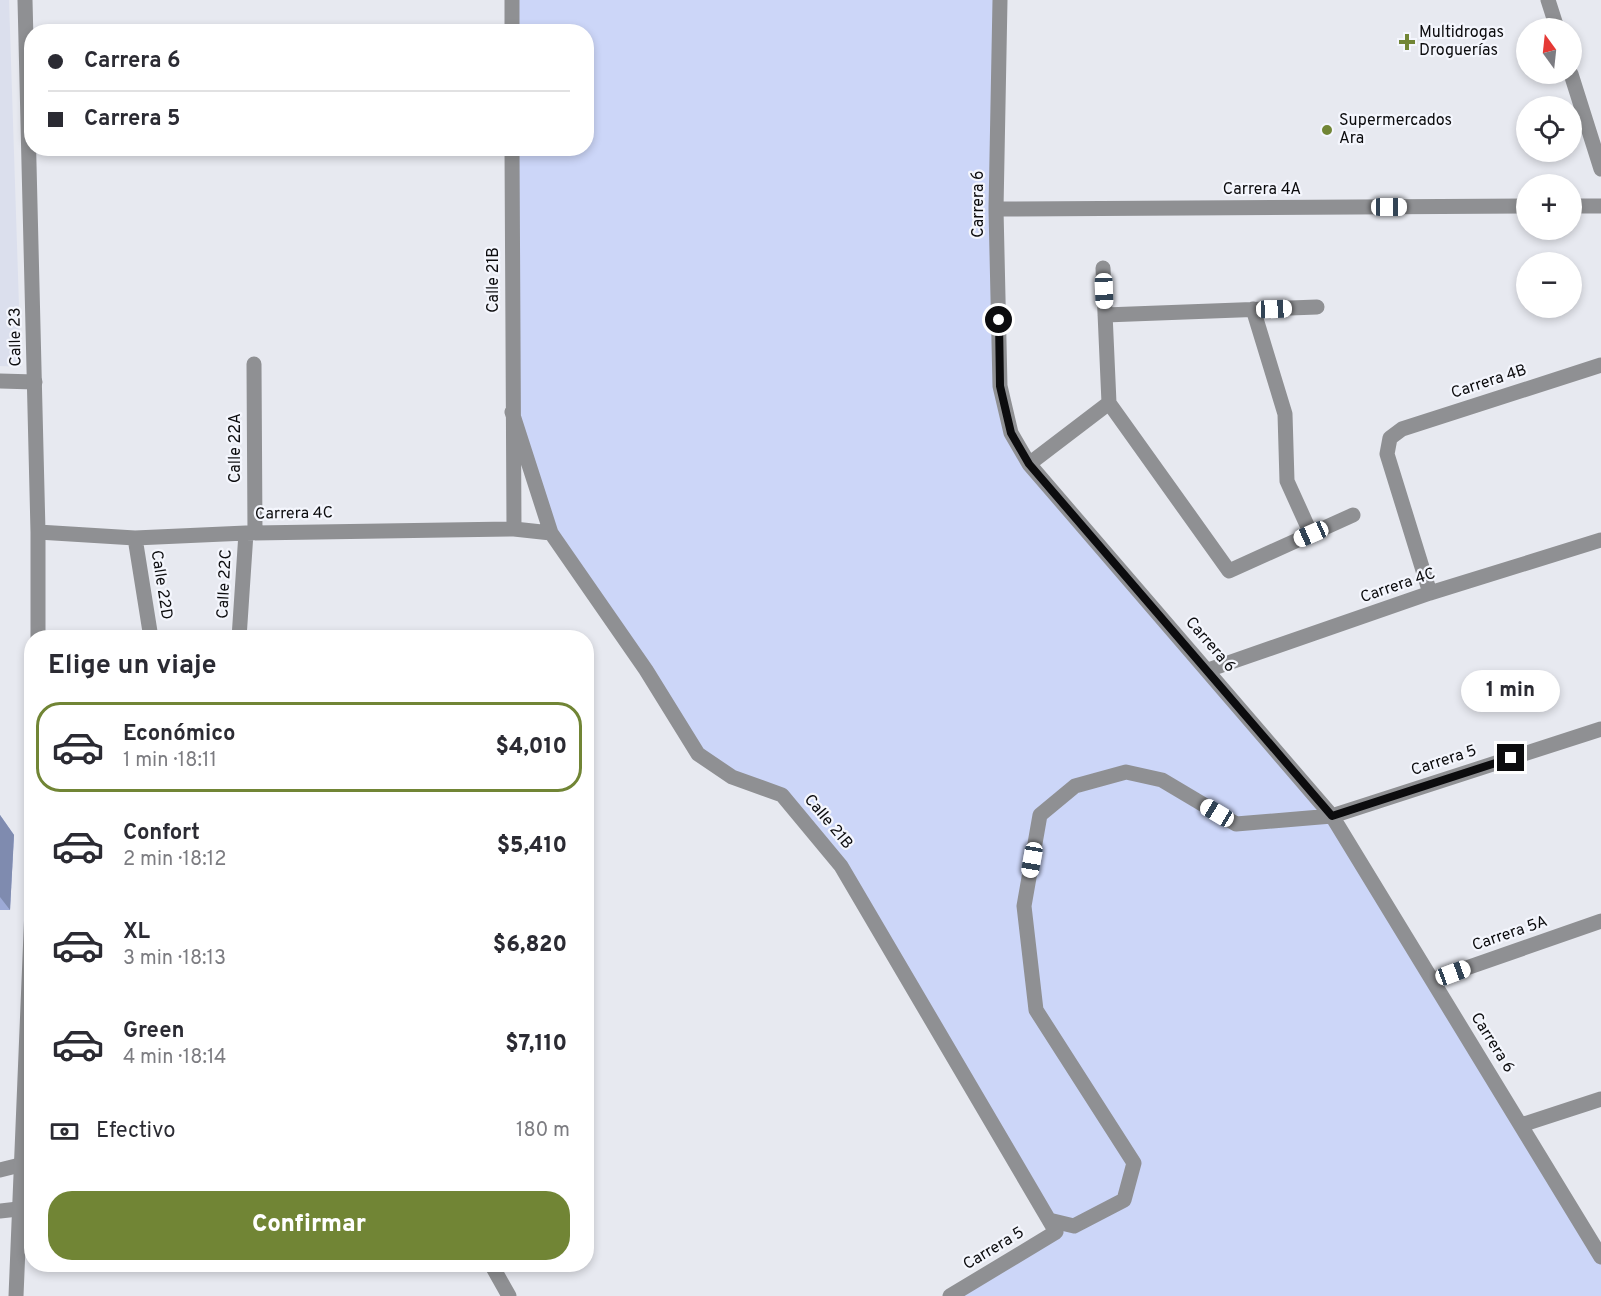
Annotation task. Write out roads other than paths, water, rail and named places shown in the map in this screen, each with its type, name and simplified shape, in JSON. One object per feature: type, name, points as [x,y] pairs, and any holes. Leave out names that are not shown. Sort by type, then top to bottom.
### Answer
[{"type":"street","name":"Calle 23","points":[[25,0],[26,24]]},
{"type":"street","points":[[512,0],[512,24]]},
{"type":"street","name":"Carrera 6","points":[[1000,0],[996,209],[1000,386],[1011,433],[1029,464],[1332,816],[1601,1257]]},
{"type":"street","points":[[1548,0],[1554,18]]},
{"type":"street","points":[[1574,84],[1601,169]]},
{"type":"street","name":"Calle 23","points":[[29,156],[38,532],[38,630]]},
{"type":"street","name":"Calle 21B","points":[[512,156],[514,529]]},
{"type":"street","points":[[1582,206],[1601,206]]},
{"type":"street","name":"Carrera 4A","points":[[996,209],[1516,207]]},
{"type":"street","points":[[1103,268],[1109,403],[1229,571],[1353,515]]},
{"type":"street","points":[[1105,315],[1317,307]]},
{"type":"street","points":[[1253,309],[1286,414],[1287,481],[1311,534]]},
{"type":"street","name":"Calle 22A","points":[[250,533],[254,364]]},
{"type":"street","name":"Carrera 4B","points":[[1430,593],[1387,454],[1390,438],[1402,429],[1601,364]]},
{"type":"street","points":[[0,381],[35,382]]},
{"type":"street","points":[[1029,464],[1109,403]]},
{"type":"street","name":"Calle 21B","points":[[512,412],[550,533],[646,670],[698,754],[732,777],[782,795],[841,866],[1053,1226]]},
{"type":"street","name":"Carrera 4C","points":[[38,532],[135,538],[250,533],[514,529],[550,533]]},
{"type":"street","name":"Calle 22C","points":[[240,630],[250,533]]},
{"type":"street","name":"Calle 22D","points":[[135,538],[150,630]]},
{"type":"street","name":"Carrera 4C","points":[[1208,670],[1430,593],[1601,540]]},
{"type":"street","name":"Carrera 5","points":[[950,1296],[1053,1226],[1074,1226],[1124,1200],[1134,1163],[1036,1010],[1024,906],[1040,815],[1075,786],[1126,772],[1162,780],[1236,824],[1332,816],[1601,729]]},
{"type":"street","name":"Carrera 5A","points":[[1432,980],[1601,921]]},
{"type":"street","points":[[16,1296],[24,1080]]},
{"type":"street","points":[[1521,1125],[1601,1099]]},
{"type":"street","points":[[0,1170],[20,1166]]},
{"type":"street","points":[[0,1211],[18,1209]]},
{"type":"street","points":[[496,1272],[509,1296]]},
{"type":"place","name":"Multidrogas Droguerías","points":[[1407,42]]},
{"type":"place","name":"Supermercados Ara","points":[[1327,130]]}]
